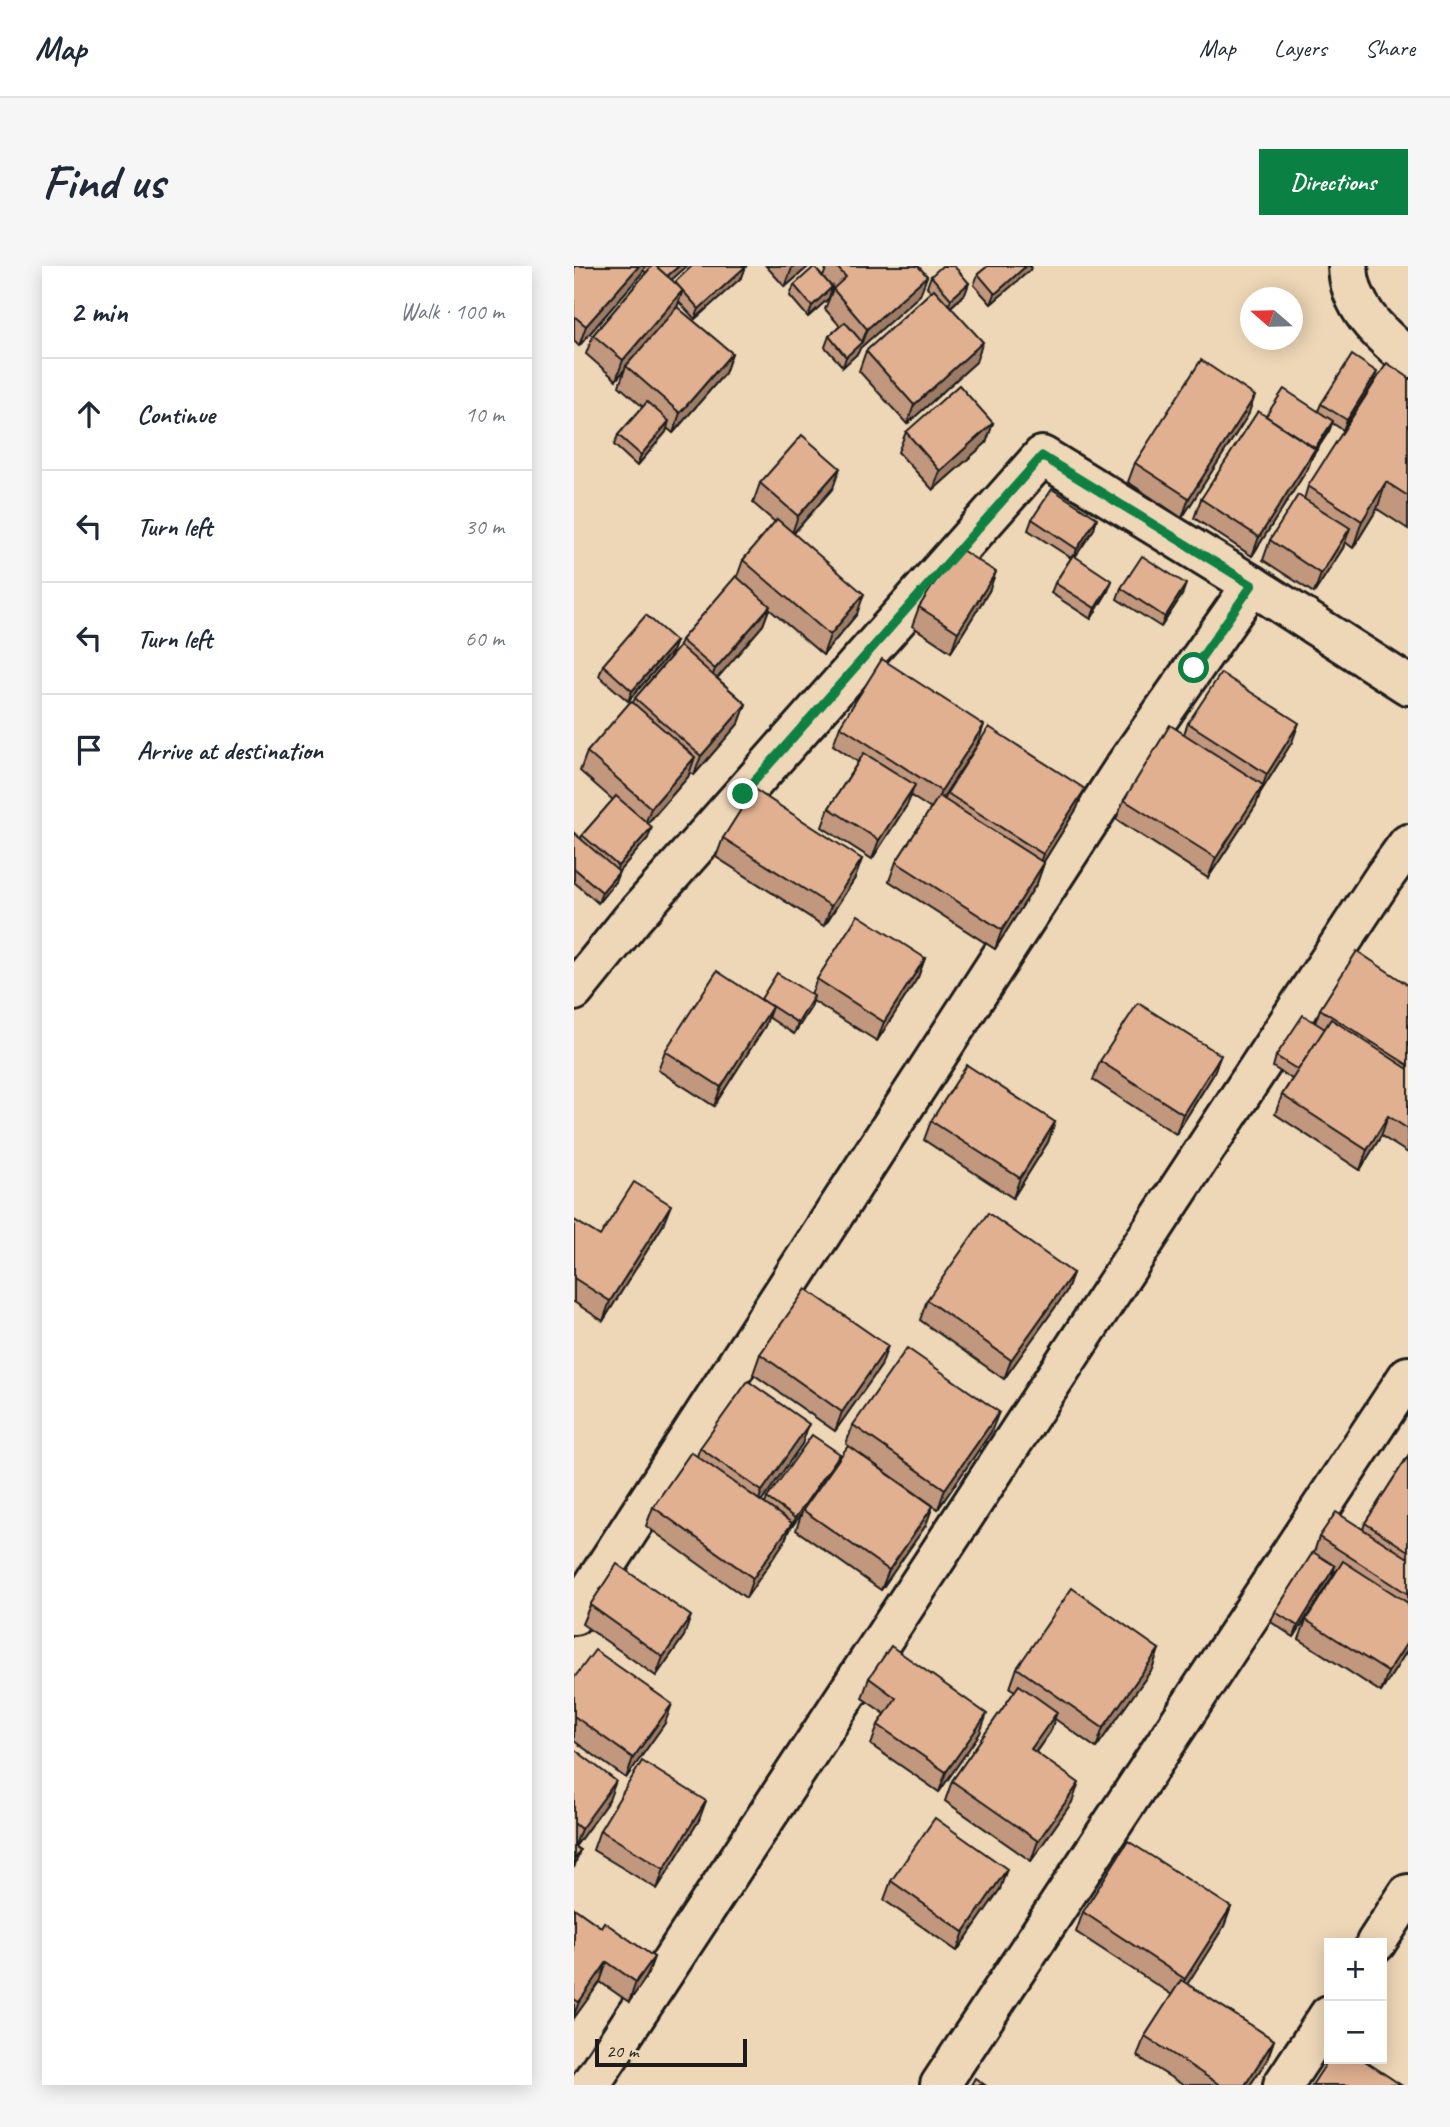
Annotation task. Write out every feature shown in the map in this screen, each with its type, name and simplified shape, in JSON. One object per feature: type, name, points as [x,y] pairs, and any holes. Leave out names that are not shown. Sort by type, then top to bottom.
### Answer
[{"type":"street","points":[[1348,266],[1348,281],[1356,304],[1380,334],[1408,358]]},
{"type":"street","points":[[574,991],[632,919],[1042,456],[1408,685]]},
{"type":"street","points":[[574,1615],[1123,769],[1252,585]]},
{"type":"street","points":[[590,2085],[1408,844]]},
{"type":"street","points":[[940,2085],[1408,1376]]},
{"type":"street","points":[[1379,1938],[1408,1894]]},
{"type":"street","points":[[1283,2085],[1324,2023]]},
{"type":"building","points":[[574,266],[639,266],[586,326],[574,316]]},
{"type":"building","points":[[652,266],[656,266],[683,290],[623,360],[593,335]]},
{"type":"building","points":[[656,266],[679,266],[667,276]]},
{"type":"building","points":[[692,266],[746,266],[699,309],[675,282]]},
{"type":"building","points":[[836,266],[918,266],[927,276],[867,329],[833,289],[846,277]]},
{"type":"building","points":[[942,266],[954,266],[969,283],[951,299],[931,276]]},
{"type":"building","points":[[988,266],[1026,266],[995,294],[978,274]]},
{"type":"building","points":[[814,267],[832,287],[812,306],[794,285]]},
{"type":"building","points":[[934,289],[983,342],[914,405],[866,351]]},
{"type":"building","points":[[677,307],[732,353],[680,413],[626,366]]},
{"type":"building","points":[[845,322],[862,342],[846,357],[829,336]]},
{"type":"building","points":[[1352,355],[1377,372],[1347,420],[1321,404]]},
{"type":"building","points":[[1201,360],[1255,396],[1189,498],[1135,463]]},
{"type":"building","points":[[1387,363],[1408,377],[1408,496],[1386,482],[1362,521],[1308,486]]},
{"type":"building","points":[[959,385],[993,423],[940,471],[906,432]]},
{"type":"building","points":[[1284,389],[1333,421],[1315,448],[1266,416]]},
{"type":"building","points":[[647,402],[669,421],[641,455],[618,435]]},
{"type":"building","points":[[1258,411],[1315,449],[1259,537],[1201,499]]},
{"type":"building","points":[[802,435],[840,468],[798,516],[760,483]]},
{"type":"building","points":[[1052,489],[1097,518],[1077,549],[1032,519]]},
{"type":"building","points":[[1298,495],[1350,528],[1321,574],[1270,540]]},
{"type":"building","points":[[777,519],[864,594],[830,635],[743,560]]},
{"type":"building","points":[[957,547],[996,572],[958,632],[919,607]]},
{"type":"building","points":[[1073,555],[1112,581],[1095,608],[1055,583]]},
{"type":"building","points":[[1142,556],[1186,584],[1165,617],[1121,588]]},
{"type":"building","points":[[736,576],[770,606],[715,669],[681,640]]},
{"type":"building","points":[[646,615],[676,641],[632,691],[603,665]]},
{"type":"building","points":[[680,646],[746,704],[701,756],[635,698]]},
{"type":"building","points":[[882,659],[984,725],[941,791],[840,726]]},
{"type":"building","points":[[1221,673],[1299,723],[1267,774],[1188,723]]},
{"type":"building","points":[[631,701],[695,757],[651,808],[587,752]]},
{"type":"building","points":[[1170,725],[1263,785],[1216,858],[1124,800]]},
{"type":"building","points":[[989,727],[1085,789],[1043,854],[947,793]]},
{"type":"building","points":[[864,753],[915,785],[879,840],[829,808]]},
{"type":"building","points":[[754,789],[862,859],[831,906],[723,838]]},
{"type":"building","points":[[616,796],[652,827],[618,866],[582,835]]},
{"type":"building","points":[[939,796],[1044,863],[1002,930],[896,862]]},
{"type":"building","points":[[574,833],[619,872],[602,892],[574,868]]},
{"type":"building","points":[[858,915],[925,958],[884,1022],[817,979]]},
{"type":"building","points":[[1357,951],[1408,985],[1408,1065],[1320,1009]]},
{"type":"building","points":[[717,971],[772,1007],[721,1087],[665,1051]]},
{"type":"building","points":[[777,973],[814,996],[798,1023],[761,999]]},
{"type":"building","points":[[1138,1003],[1221,1055],[1183,1114],[1100,1061]]},
{"type":"building","points":[[1303,1015],[1325,1029],[1298,1070],[1276,1056]]},
{"type":"building","points":[[1331,1019],[1408,1069],[1408,1129],[1388,1116],[1367,1150],[1282,1095]]},
{"type":"building","points":[[967,1065],[1055,1122],[1020,1178],[931,1121]]},
{"type":"building","points":[[634,1182],[671,1205],[610,1301],[574,1278],[574,1220],[600,1236]]},
{"type":"building","points":[[988,1213],[1073,1273],[1011,1360],[927,1300]]},
{"type":"building","points":[[806,1289],[888,1346],[842,1412],[760,1354]]},
{"type":"building","points":[[907,1348],[999,1412],[945,1489],[853,1425]]},
{"type":"building","points":[[748,1381],[809,1424],[762,1491],[700,1448]]},
{"type":"building","points":[[812,1435],[840,1454],[795,1518],[767,1498]]},
{"type":"building","points":[[848,1446],[933,1506],[889,1570],[803,1510]]},
{"type":"building","points":[[691,1452],[792,1523],[753,1578],[653,1507]]},
{"type":"building","points":[[1408,1456],[1408,1551],[1365,1523]]},
{"type":"building","points":[[1336,1512],[1408,1558],[1408,1594],[1319,1537]]},
{"type":"building","points":[[1313,1552],[1335,1566],[1298,1626],[1275,1612]]},
{"type":"building","points":[[1343,1561],[1408,1603],[1408,1641],[1388,1672],[1306,1620]]},
{"type":"building","points":[[617,1564],[691,1616],[663,1657],[590,1605]]},
{"type":"building","points":[[1072,1588],[1159,1649],[1103,1728],[1017,1668]]},
{"type":"building","points":[[891,1646],[987,1714],[946,1772],[878,1725],[896,1698],[869,1678]]},
{"type":"building","points":[[595,1650],[672,1704],[633,1758],[574,1716],[574,1678]]},
{"type":"building","points":[[1019,1685],[1057,1712],[1031,1749],[1079,1783],[1038,1841],[952,1781]]},
{"type":"building","points":[[574,1749],[616,1781],[581,1829],[574,1823]]},
{"type":"building","points":[[642,1761],[706,1801],[664,1869],[600,1830]]},
{"type":"building","points":[[935,1818],[1007,1869],[964,1932],[891,1881]]},
{"type":"building","points":[[1128,1841],[1231,1907],[1185,1979],[1083,1912]]},
{"type":"building","points":[[574,1846],[580,1850],[574,1860]]},
{"type":"building","points":[[574,1908],[601,1927],[604,1922],[654,1957],[636,1982],[607,1962],[579,2002],[574,1999]]},
{"type":"building","points":[[1181,1980],[1274,2040],[1245,2085],[1220,2085],[1145,2036]]},
{"type":"building","points":[[1326,2064],[1370,2064],[1401,2085],[1312,2085]]},
{"type":"building","points":[[975,2078],[985,2085],[971,2085]]},
{"type":"route","points":[[743,794],[1042,456],[1252,585],[1194,668]]}]
